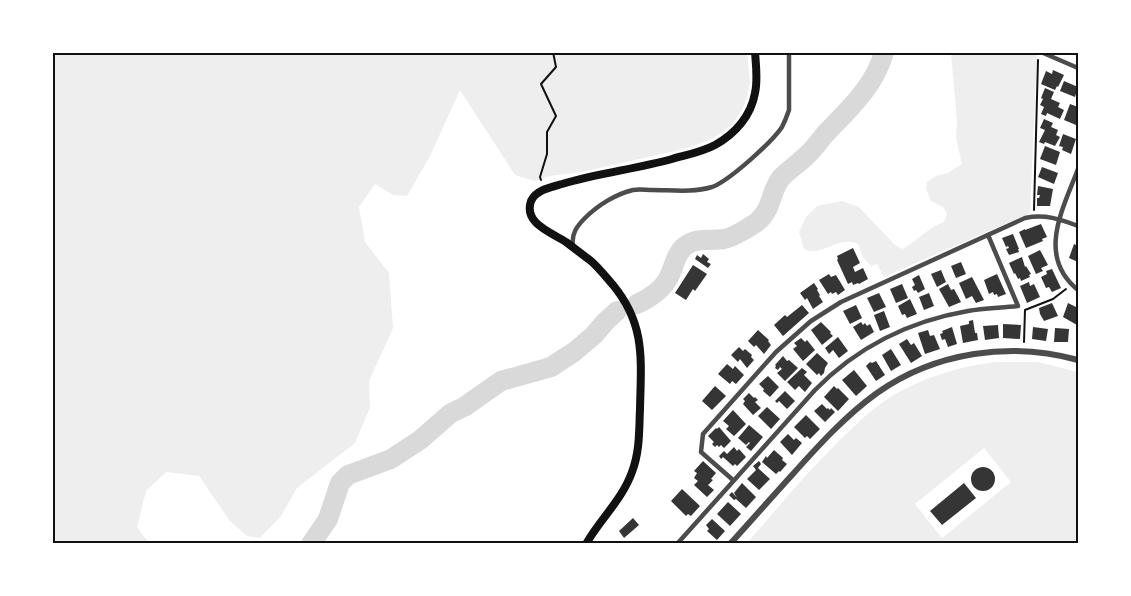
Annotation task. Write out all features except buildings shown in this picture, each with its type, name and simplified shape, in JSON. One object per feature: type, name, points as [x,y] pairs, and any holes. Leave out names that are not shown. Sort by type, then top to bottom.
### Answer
[{"type":"main road","points":[[586,543],[614,506],[629,481],[635,462],[641,381],[638,331],[624,299],[593,263],[565,241],[540,227],[530,212],[532,200],[535,195],[545,189],[658,163],[714,146],[732,133],[746,118],[752,105],[757,80],[754,52]]},
{"type":"street","points":[[574,249],[572,240],[578,226],[597,208],[618,195],[634,190],[683,191],[711,187],[744,165],[781,129],[787,117],[789,52]]},
{"type":"street","points":[[1041,53],[1078,68]]},
{"type":"street","points":[[1078,169],[1056,229],[1056,250],[1060,266],[1078,290]]},
{"type":"street","points":[[734,480],[701,452],[703,434],[787,341],[811,321],[841,302],[1025,218],[1042,216],[1078,226]]},
{"type":"street","points":[[677,543],[826,378],[852,358],[900,331],[934,318],[970,310],[1018,306],[988,235]]},
{"type":"street","points":[[730,543],[827,437],[879,392],[912,373],[948,360],[985,352],[1023,351],[1078,360]]},
{"type":"path","points":[[545,189],[540,177],[547,154],[547,132],[556,116],[541,84],[556,67],[553,52]]},
{"type":"path","points":[[1034,216],[1038,59],[1041,53]]},
{"type":"path","points":[[1023,351],[1025,310],[1053,299],[1072,284]]},
{"type":"shaded area","points":[[747,52],[750,82],[742,110],[732,125],[712,139],[688,148],[582,172],[549,176],[535,181],[515,175],[460,90],[430,156],[407,196],[393,195],[375,184],[359,207],[365,242],[389,273],[393,328],[369,381],[370,408],[355,443],[297,488],[281,516],[260,538],[247,536],[230,521],[199,476],[166,472],[146,491],[137,527],[149,543],[53,544],[52,53]]},
{"type":"shaded area","points":[[951,53],[1037,53],[1030,213],[884,277],[877,264],[871,266],[863,257],[858,244],[843,242],[818,251],[804,249],[799,232],[806,217],[817,206],[842,201],[859,207],[895,245],[902,249],[944,222],[947,214],[943,207],[931,201],[926,189],[927,182],[962,164],[956,138],[957,121]]},
{"type":"shaded area","points":[[995,362],[1038,362],[1078,372],[1078,543],[747,543],[803,478],[854,426],[879,405],[897,393],[928,379],[961,368]],"holes":[[[984,448],[1011,482],[942,538],[915,504]]]},
{"type":"waterway","points":[[637,304],[651,297],[662,287],[679,253],[685,246],[699,240],[724,239],[733,236],[762,217],[769,206],[777,183],[811,152],[852,106],[874,76],[884,52]]},
{"type":"waterway","points":[[311,544],[328,519],[340,483],[348,475],[391,459],[420,440],[451,413],[464,407],[501,381],[551,367],[574,352],[617,311]]}]
